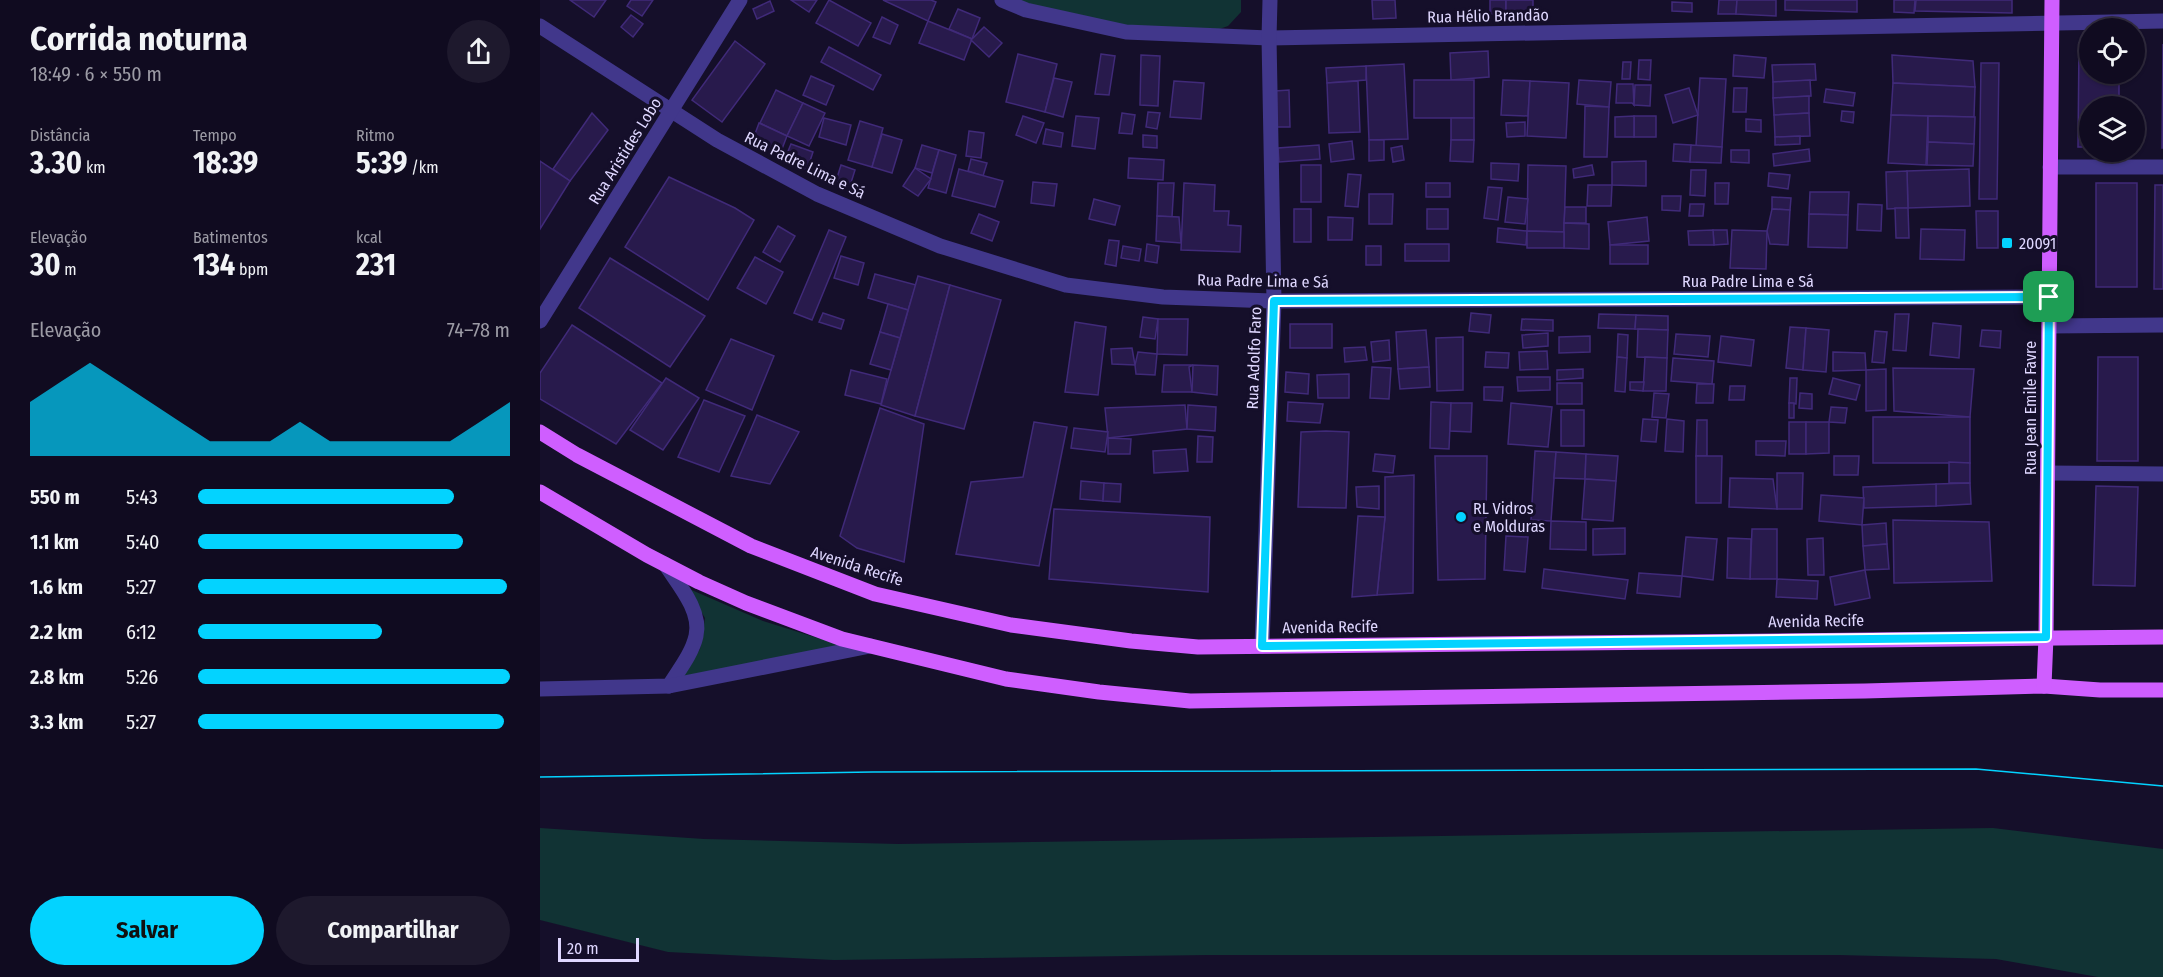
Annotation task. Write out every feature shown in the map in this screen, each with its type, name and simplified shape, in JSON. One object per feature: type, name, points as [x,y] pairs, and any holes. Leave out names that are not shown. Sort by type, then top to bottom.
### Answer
[{"type":"main road","name":"Rua Jean Emile Favre","points":[[2044,686],[2052,0]]},
{"type":"main road","name":"Avenida Recife","points":[[540,432],[577,455],[751,546],[875,594],[1011,625],[1131,642],[1198,647],[2163,637]]},
{"type":"main road","points":[[540,492],[699,582],[842,639],[1006,679],[1099,692],[1190,701],[1865,691],[2044,686],[2100,690],[2163,690]]},
{"type":"street","name":"Rua Aristides Lobo","points":[[540,321],[740,0]]},
{"type":"street","name":"Rua Hélio Brandão","points":[[1002,0],[1026,10],[1126,32],[1269,38],[2163,21]]},
{"type":"street","name":"Rua Adolfo Faro","points":[[1262,646],[1274,301],[1270,0]]},
{"type":"street","name":"Rua Padre Lima e Sá","points":[[540,26],[717,140],[817,194],[940,246],[1066,285],[1163,297],[1274,301],[2049,297]]},
{"type":"street","points":[[2050,167],[2163,167]]},
{"type":"street","points":[[2049,326],[2163,325]]},
{"type":"street","points":[[2048,472],[2163,474]]},
{"type":"street","points":[[665,564],[690,603],[697,621],[697,635],[692,647],[669,686]]},
{"type":"street","points":[[540,689],[669,686],[870,646]]},
{"type":"green space","points":[[1019,0],[1241,0],[1241,12],[1228,26],[1214,31],[1127,27],[1032,6]]},
{"type":"green space","points":[[687,588],[763,621],[840,645],[681,678],[700,649],[705,618]]},
{"type":"green space","points":[[540,828],[704,839],[898,844],[1993,828],[2163,849],[2163,977],[2098,977],[1996,959],[1839,955],[1208,955],[834,960],[668,952],[540,920]]},
{"type":"building","points":[[570,0],[606,0],[594,17]]},
{"type":"building","points":[[631,0],[653,0],[642,16],[627,6]]},
{"type":"building","points":[[791,0],[817,0],[809,12]]},
{"type":"building","points":[[829,0],[871,23],[858,46],[816,23]]},
{"type":"building","points":[[883,0],[931,0],[936,2],[928,21]]},
{"type":"building","points":[[1372,0],[1395,0],[1396,18],[1373,19]]},
{"type":"building","points":[[1490,0],[1506,0],[1506,14],[1490,14]]},
{"type":"building","points":[[1506,0],[1533,0],[1533,12],[1506,14]]},
{"type":"building","points":[[1719,0],[1737,0],[1736,14],[1718,14]]},
{"type":"building","points":[[1737,0],[1776,0],[1776,16],[1736,14]]},
{"type":"building","points":[[1785,0],[1857,0],[1857,12],[1785,10]]},
{"type":"building","points":[[1894,0],[1915,0],[1914,13],[1894,12]]},
{"type":"building","points":[[1916,0],[2012,0],[2012,13],[1915,11]]},
{"type":"building","points":[[770,1],[774,11],[757,19],[753,9]]},
{"type":"building","points":[[1672,2],[1692,3],[1692,12],[1672,11]]},
{"type":"building","points":[[958,9],[980,18],[972,39],[949,29]]},
{"type":"building","points":[[631,15],[643,24],[633,37],[621,27]]},
{"type":"building","points":[[882,17],[898,25],[890,44],[873,37]]},
{"type":"building","points":[[928,21],[972,39],[964,60],[919,43]]},
{"type":"building","points":[[984,27],[1002,43],[989,57],[971,40]]},
{"type":"building","points":[[735,41],[765,64],[722,122],[692,100]]},
{"type":"building","points":[[2079,43],[2079,84],[2119,84],[2119,96],[2079,96],[2078,147]]},
{"type":"building","points":[[2163,44],[2163,148],[2162,148]]},
{"type":"building","points":[[829,47],[881,75],[873,90],[821,62]]},
{"type":"building","points":[[1488,51],[1489,77],[1451,80],[1450,53]]},
{"type":"building","points":[[1018,54],[1057,64],[1045,112],[1006,102]]},
{"type":"building","points":[[1101,54],[1115,56],[1109,95],[1095,94]]},
{"type":"building","points":[[1141,55],[1160,56],[1158,106],[1140,105]]},
{"type":"building","points":[[1734,55],[1766,58],[1764,78],[1733,76]]},
{"type":"building","points":[[1892,55],[1973,61],[1975,87],[1893,83]]},
{"type":"building","points":[[1639,60],[1651,60],[1650,80],[1638,79]]},
{"type":"building","points":[[1623,62],[1631,62],[1630,79],[1622,79]]},
{"type":"building","points":[[1981,63],[1999,63],[1997,199],[1979,199]]},
{"type":"building","points":[[1404,64],[1408,139],[1369,140],[1366,66]]},
{"type":"building","points":[[1815,64],[1816,80],[1773,82],[1772,65]]},
{"type":"building","points":[[1366,66],[1366,80],[1327,83],[1326,68]]},
{"type":"building","points":[[811,76],[834,86],[826,105],[803,95]]},
{"type":"building","points":[[1054,78],[1072,82],[1063,117],[1045,112]]},
{"type":"building","points":[[1700,78],[1726,79],[1722,147],[1696,146]]},
{"type":"building","points":[[1414,80],[1474,80],[1474,118],[1414,118]]},
{"type":"building","points":[[1503,80],[1530,81],[1528,116],[1501,115]]},
{"type":"building","points":[[1579,80],[1611,82],[1609,107],[1577,104]]},
{"type":"building","points":[[1810,80],[1811,96],[1773,98],[1773,82]]},
{"type":"building","points":[[1174,81],[1204,83],[1201,119],[1170,117]]},
{"type":"building","points":[[1358,81],[1360,132],[1329,133],[1327,83]]},
{"type":"building","points":[[1530,81],[1569,83],[1566,138],[1527,136]]},
{"type":"building","points":[[1893,83],[1975,87],[1974,117],[1891,115]]},
{"type":"building","points":[[1617,84],[1633,84],[1634,105],[1616,103]]},
{"type":"building","points":[[1635,85],[1651,85],[1650,106],[1634,105]]},
{"type":"building","points":[[1689,88],[1698,115],[1673,123],[1665,95]]},
{"type":"building","points":[[1734,88],[1747,88],[1746,112],[1733,112]]},
{"type":"building","points":[[1826,89],[1855,93],[1853,106],[1824,102]]},
{"type":"building","points":[[776,90],[803,103],[787,136],[760,123]]},
{"type":"building","points":[[1289,90],[1290,127],[1276,127],[1275,91]]},
{"type":"building","points":[[1809,96],[1809,113],[1774,115],[1773,98]]},
{"type":"building","points":[[803,103],[825,113],[809,146],[787,136]]},
{"type":"building","points":[[1585,106],[1609,107],[1607,157],[1584,157]]},
{"type":"building","points":[[1842,111],[1854,112],[1853,123],[1841,121]]},
{"type":"building","points":[[1148,112],[1160,113],[1157,129],[1146,127]]},
{"type":"building","points":[[592,113],[608,130],[570,181],[553,169]]},
{"type":"building","points":[[1122,113],[1135,115],[1132,134],[1119,133]]},
{"type":"building","points":[[1809,113],[1810,136],[1775,137],[1774,115]]},
{"type":"building","points":[[1891,115],[1928,116],[1926,165],[1888,163]]},
{"type":"building","points":[[1023,116],[1044,123],[1036,143],[1016,135]]},
{"type":"building","points":[[1076,116],[1099,118],[1095,149],[1072,146]]},
{"type":"building","points":[[1634,116],[1656,116],[1656,137],[1634,137]]},
{"type":"building","points":[[1634,116],[1634,137],[1615,137],[1615,117]]},
{"type":"building","points":[[1928,116],[1975,117],[1974,144],[1928,142]]},
{"type":"building","points":[[824,118],[851,125],[846,145],[819,137]]},
{"type":"building","points":[[1451,118],[1474,118],[1474,140],[1451,140]]},
{"type":"building","points":[[1746,119],[1761,120],[1761,132],[1746,131]]},
{"type":"building","points":[[860,121],[883,128],[872,167],[848,160]]},
{"type":"building","points":[[1525,122],[1525,136],[1507,137],[1506,123]]},
{"type":"building","points":[[759,123],[787,136],[780,154],[752,142]]},
{"type":"building","points":[[1046,129],[1063,133],[1061,147],[1043,144]]},
{"type":"building","points":[[969,131],[984,133],[981,158],[966,156]]},
{"type":"building","points":[[882,134],[902,140],[892,173],[872,167]]},
{"type":"building","points":[[1143,135],[1157,136],[1157,148],[1143,147]]},
{"type":"building","points":[[1800,136],[1800,144],[1775,145],[1775,137]]},
{"type":"building","points":[[1369,140],[1384,140],[1384,160],[1369,161]]},
{"type":"building","points":[[1451,140],[1474,140],[1473,162],[1450,161]]},
{"type":"building","points":[[1352,141],[1354,159],[1331,162],[1329,144]]},
{"type":"building","points":[[1928,142],[1974,144],[1973,166],[1927,165]]},
{"type":"building","points":[[791,144],[813,152],[807,170],[784,161]]},
{"type":"building","points":[[1674,144],[1691,145],[1690,162],[1673,161]]},
{"type":"building","points":[[922,145],[939,150],[932,173],[915,168]]},
{"type":"building","points":[[1319,145],[1320,159],[1279,162],[1278,148]]},
{"type":"building","points":[[1691,145],[1722,147],[1721,163],[1690,162]]},
{"type":"building","points":[[1402,146],[1404,160],[1393,162],[1391,148]]},
{"type":"building","points":[[1809,149],[1810,161],[1774,166],[1773,154]]},
{"type":"building","points":[[939,150],[956,155],[946,193],[928,188]]},
{"type":"building","points":[[1731,150],[1749,150],[1749,163],[1731,162]]},
{"type":"building","points":[[1129,158],[1164,160],[1163,180],[1128,178]]},
{"type":"building","points":[[971,159],[987,163],[983,176],[968,171]]},
{"type":"building","points":[[540,161],[570,181],[540,229]]},
{"type":"building","points":[[1646,161],[1646,186],[1612,185],[1612,162]]},
{"type":"building","points":[[1491,163],[1519,164],[1518,181],[1491,179]]},
{"type":"building","points":[[841,165],[855,170],[850,186],[836,181]]},
{"type":"building","points":[[1301,165],[1321,165],[1321,202],[1301,202]]},
{"type":"building","points":[[1528,165],[1566,166],[1564,232],[1527,231]]},
{"type":"building","points":[[1592,165],[1594,175],[1574,178],[1573,169]]},
{"type":"building","points":[[915,168],[931,179],[918,196],[903,186]]},
{"type":"building","points":[[959,169],[1003,181],[995,207],[952,196]]},
{"type":"building","points":[[1969,169],[1970,206],[1908,208],[1907,171]]},
{"type":"building","points":[[1691,170],[1706,170],[1705,196],[1690,195]]},
{"type":"building","points":[[1907,171],[1908,208],[1887,209],[1886,172]]},
{"type":"building","points":[[1769,173],[1790,175],[1788,189],[1768,186]]},
{"type":"building","points":[[1348,174],[1361,175],[1358,207],[1345,206]]},
{"type":"building","points":[[669,177],[735,208],[754,220],[708,300],[625,247]]},
{"type":"building","points":[[1033,182],[1057,184],[1054,206],[1031,203]]},
{"type":"building","points":[[1158,183],[1174,183],[1172,217],[1157,216]]},
{"type":"building","points":[[1184,183],[1215,185],[1214,211],[1229,211],[1228,225],[1241,226],[1240,252],[1181,250]]},
{"type":"building","points":[[1426,183],[1450,183],[1450,197],[1426,197]]},
{"type":"building","points":[[1715,183],[1729,183],[1728,204],[1715,204]]},
{"type":"building","points":[[2096,183],[2137,183],[2137,287],[2096,287]]},
{"type":"building","points":[[1588,185],[1612,185],[1611,206],[1587,206]]},
{"type":"building","points":[[2155,185],[2163,185],[2163,289],[2154,289]]},
{"type":"building","points":[[1488,187],[1502,188],[1498,220],[1484,218]]},
{"type":"building","points":[[1810,192],[1849,192],[1848,215],[1809,214]]},
{"type":"building","points":[[1369,194],[1393,194],[1392,224],[1369,224]]},
{"type":"building","points":[[1662,196],[1681,196],[1680,211],[1662,210]]},
{"type":"building","points":[[1508,197],[1528,199],[1525,224],[1505,222]]},
{"type":"building","points":[[1772,197],[1791,198],[1790,210],[1772,209]]},
{"type":"building","points":[[1094,199],[1120,206],[1115,225],[1089,219]]},
{"type":"building","points":[[1690,204],[1704,204],[1703,216],[1689,216]]},
{"type":"building","points":[[1858,204],[1882,205],[1881,231],[1857,230]]},
{"type":"building","points":[[1565,207],[1586,207],[1586,223],[1564,223]]},
{"type":"building","points":[[1895,208],[1908,208],[1909,238],[1896,238]]},
{"type":"building","points":[[1294,209],[1311,209],[1311,242],[1294,242]]},
{"type":"building","points":[[1427,209],[1448,209],[1448,229],[1427,229]]},
{"type":"building","points":[[1772,209],[1790,210],[1788,245],[1770,244],[1767,231]]},
{"type":"building","points":[[1976,211],[1998,211],[1998,248],[1977,248]]},
{"type":"building","points":[[979,214],[999,222],[992,241],[971,233]]},
{"type":"building","points":[[1809,214],[1848,215],[1847,248],[1808,247]]},
{"type":"building","points":[[1157,216],[1179,217],[1181,243],[1156,241]]},
{"type":"building","points":[[1328,217],[1353,218],[1352,240],[1328,240]]},
{"type":"building","points":[[1647,217],[1649,241],[1610,245],[1608,222]]},
{"type":"building","points":[[1564,223],[1589,224],[1589,249],[1564,248]]},
{"type":"building","points":[[778,226],[795,236],[780,262],[763,252]]},
{"type":"building","points":[[1498,228],[1527,231],[1526,245],[1497,242]]},
{"type":"building","points":[[1921,229],[1965,230],[1964,260],[1920,259]]},
{"type":"building","points":[[829,230],[846,237],[812,320],[794,313]]},
{"type":"building","points":[[1713,230],[1727,230],[1728,244],[1714,245]]},
{"type":"building","points":[[1713,230],[1714,245],[1689,245],[1688,231]]},
{"type":"building","points":[[1732,230],[1767,231],[1766,269],[1730,268]]},
{"type":"building","points":[[1527,231],[1564,232],[1564,248],[1527,248]]},
{"type":"building","points":[[1109,240],[1119,241],[1116,266],[1105,264]]},
{"type":"building","points":[[1147,244],[1159,246],[1157,263],[1145,261]]},
{"type":"building","points":[[1405,244],[1449,244],[1449,261],[1405,261]]},
{"type":"building","points":[[1610,245],[1648,245],[1648,264],[1610,264]]},
{"type":"building","points":[[1123,246],[1141,249],[1139,261],[1121,258]]},
{"type":"building","points":[[1366,246],[1381,246],[1381,265],[1366,265]]},
{"type":"building","points":[[841,256],[864,263],[858,285],[834,278]]},
{"type":"building","points":[[755,257],[783,272],[766,304],[737,288]]},
{"type":"building","points":[[610,258],[705,316],[670,367],[579,308]]},
{"type":"building","points":[[875,274],[916,285],[908,310],[868,298]]},
{"type":"building","points":[[918,276],[950,285],[915,416],[881,405]]},
{"type":"building","points":[[950,285],[1001,300],[964,429],[915,416]]},
{"type":"building","points":[[888,304],[908,310],[900,338],[880,332]]},
{"type":"building","points":[[823,313],[844,320],[841,329],[819,322]]},
{"type":"building","points":[[1471,313],[1491,315],[1489,333],[1469,331]]},
{"type":"building","points":[[1599,314],[1636,315],[1635,329],[1598,328]]},
{"type":"building","points":[[1895,314],[1909,314],[1906,351],[1893,350]]},
{"type":"building","points":[[1636,315],[1668,316],[1668,330],[1635,329]]},
{"type":"building","points":[[1143,317],[1158,319],[1155,339],[1140,337]]},
{"type":"building","points":[[1158,319],[1188,319],[1187,355],[1157,354]]},
{"type":"building","points":[[1522,319],[1553,320],[1553,331],[1521,330]]},
{"type":"building","points":[[1075,322],[1106,327],[1098,395],[1065,392]]},
{"type":"building","points":[[1933,323],[1961,326],[1959,358],[1930,355]]},
{"type":"building","points":[[1290,324],[1332,324],[1332,348],[1290,348]]},
{"type":"building","points":[[572,325],[662,383],[616,444],[540,399],[540,373]]},
{"type":"building","points":[[1790,327],[1806,328],[1803,370],[1786,368]]},
{"type":"building","points":[[1806,328],[1829,330],[1826,372],[1803,370]]},
{"type":"building","points":[[1638,329],[1668,330],[1667,358],[1637,357]]},
{"type":"building","points":[[1426,330],[1429,367],[1398,369],[1396,332]]},
{"type":"building","points":[[1982,330],[2001,331],[2000,348],[1980,346]]},
{"type":"building","points":[[1875,331],[1887,332],[1884,363],[1872,362]]},
{"type":"building","points":[[880,332],[900,338],[891,370],[870,364]]},
{"type":"building","points":[[1548,333],[1548,346],[1523,348],[1522,335]]},
{"type":"building","points":[[1618,334],[1628,335],[1627,358],[1617,357]]},
{"type":"building","points":[[1676,334],[1710,336],[1708,357],[1674,354]]},
{"type":"building","points":[[1590,336],[1590,352],[1559,353],[1559,337]]},
{"type":"building","points":[[1721,336],[1754,340],[1751,366],[1718,362]]},
{"type":"building","points":[[1463,337],[1463,390],[1437,391],[1436,338]]},
{"type":"building","points":[[731,339],[774,356],[752,410],[706,390]]},
{"type":"building","points":[[1389,340],[1390,360],[1373,362],[1371,342]]},
{"type":"building","points":[[1365,347],[1367,360],[1345,362],[1344,348]]},
{"type":"building","points":[[1132,348],[1135,365],[1112,364],[1111,349]]},
{"type":"building","points":[[1547,351],[1548,369],[1520,370],[1519,352]]},
{"type":"building","points":[[1138,352],[1157,354],[1155,375],[1136,374],[1135,365]]},
{"type":"building","points":[[1486,352],[1509,353],[1508,368],[1485,367]]},
{"type":"building","points":[[1833,352],[1865,353],[1866,370],[1833,371]]},
{"type":"building","points":[[1617,357],[1627,358],[1625,392],[1615,391]]},
{"type":"building","points":[[1645,357],[1667,358],[1666,391],[1643,391]]},
{"type":"building","points":[[2098,357],[2138,357],[2138,461],[2097,461]]},
{"type":"building","points":[[1673,358],[1714,361],[1712,384],[1671,381]]},
{"type":"building","points":[[1164,365],[1193,365],[1189,367],[1192,392],[1162,392]]},
{"type":"building","points":[[1193,365],[1218,366],[1217,395],[1192,392]]},
{"type":"building","points":[[1372,367],[1391,368],[1389,399],[1370,398]]},
{"type":"building","points":[[1429,367],[1430,387],[1400,389],[1398,369]]},
{"type":"building","points":[[1893,368],[1974,369],[1970,417],[1894,411]]},
{"type":"building","points":[[1583,369],[1583,378],[1557,380],[1557,370]]},
{"type":"building","points":[[1886,369],[1886,410],[1866,411],[1866,370]]},
{"type":"building","points":[[851,370],[887,379],[881,404],[845,395]]},
{"type":"building","points":[[1286,372],[1309,374],[1308,394],[1285,392]]},
{"type":"building","points":[[1349,374],[1349,398],[1318,398],[1317,375]]},
{"type":"building","points":[[1517,377],[1550,377],[1550,390],[1518,391]]},
{"type":"building","points":[[666,378],[699,398],[663,450],[630,430]]},
{"type":"building","points":[[1790,378],[1797,378],[1796,404],[1789,403]]},
{"type":"building","points":[[1833,378],[1860,385],[1856,400],[1829,394]]},
{"type":"building","points":[[1630,382],[1644,382],[1643,391],[1630,390]]},
{"type":"building","points":[[1557,383],[1582,383],[1582,404],[1557,404]]},
{"type":"building","points":[[1697,384],[1714,384],[1713,403],[1696,403]]},
{"type":"building","points":[[1730,386],[1745,386],[1744,400],[1729,400]]},
{"type":"building","points":[[1484,387],[1503,387],[1502,401],[1484,400]]},
{"type":"building","points":[[1654,393],[1669,394],[1666,418],[1652,417]]},
{"type":"building","points":[[1800,393],[1812,394],[1812,409],[1799,408]]},
{"type":"building","points":[[704,400],[745,416],[719,472],[678,457]]},
{"type":"building","points":[[1288,402],[1323,404],[1320,423],[1287,421]]},
{"type":"building","points":[[1431,402],[1451,403],[1449,449],[1430,448]]},
{"type":"building","points":[[1451,403],[1472,403],[1471,432],[1450,431]]},
{"type":"building","points":[[1511,403],[1552,407],[1548,447],[1508,444]]},
{"type":"building","points":[[1789,403],[1794,403],[1794,418],[1789,418]]},
{"type":"building","points":[[1185,405],[1187,429],[1108,438],[1105,408]]},
{"type":"building","points":[[1188,405],[1216,407],[1215,431],[1187,429]]},
{"type":"building","points":[[1831,407],[1847,408],[1845,423],[1829,422]]},
{"type":"building","points":[[880,408],[924,424],[904,562],[857,548],[840,536]]},
{"type":"building","points":[[1561,410],[1584,410],[1584,446],[1561,446]]},
{"type":"building","points":[[757,415],[799,432],[770,484],[731,476]]},
{"type":"building","points":[[1873,417],[1970,417],[1970,463],[1873,463]]},
{"type":"building","points":[[1643,419],[1658,420],[1656,442],[1641,441]]},
{"type":"building","points":[[1667,419],[1684,421],[1683,452],[1665,451]]},
{"type":"building","points":[[1697,420],[1707,420],[1707,456],[1696,456]]},
{"type":"building","points":[[1034,422],[1067,427],[1039,566],[956,554],[971,482],[1023,477]]},
{"type":"building","points":[[1789,422],[1806,422],[1806,454],[1789,454]]},
{"type":"building","points":[[1806,422],[1829,422],[1829,453],[1806,454]]},
{"type":"building","points":[[1074,428],[1108,432],[1105,452],[1071,448]]},
{"type":"building","points":[[1301,432],[1349,432],[1346,508],[1298,507]]},
{"type":"building","points":[[1198,436],[1213,437],[1212,462],[1197,462]]},
{"type":"building","points":[[1108,438],[1131,439],[1130,454],[1108,454]]},
{"type":"building","points":[[1756,441],[1786,441],[1785,456],[1756,455]]},
{"type":"building","points":[[1186,449],[1188,471],[1154,473],[1153,451]]},
{"type":"building","points":[[1535,451],[1556,452],[1551,521],[1531,520]]},
{"type":"building","points":[[1556,452],[1586,454],[1585,479],[1554,478]]},
{"type":"building","points":[[1375,454],[1395,456],[1393,473],[1373,471]]},
{"type":"building","points":[[1586,454],[1618,456],[1616,481],[1585,479]]},
{"type":"building","name":"RL Vidros e Molduras","points":[[1435,456],[1487,456],[1485,579],[1438,580]]},
{"type":"building","points":[[1696,456],[1722,456],[1721,503],[1696,503]]},
{"type":"building","points":[[1834,456],[1859,456],[1858,475],[1834,475]]},
{"type":"building","points":[[1949,462],[1970,463],[1970,483],[1949,483]]},
{"type":"building","points":[[1777,473],[1803,473],[1802,509],[1777,509]]},
{"type":"building","points":[[1414,475],[1413,593],[1377,595],[1385,517],[1385,477]]},
{"type":"building","points":[[1730,478],[1773,479],[1777,509],[1729,507]]},
{"type":"building","points":[[1585,479],[1616,481],[1613,521],[1582,519]]},
{"type":"building","points":[[1081,481],[1104,483],[1103,501],[1080,499]]},
{"type":"building","points":[[1104,483],[1121,484],[1120,502],[1103,501]]},
{"type":"building","points":[[1970,483],[1971,504],[1936,506],[1936,484]]},
{"type":"building","points":[[1936,484],[1936,506],[1864,508],[1863,487]]},
{"type":"building","points":[[1379,486],[1379,509],[1357,507],[1356,487]]},
{"type":"building","points":[[2096,486],[2138,487],[2135,586],[2093,585]]},
{"type":"building","points":[[1821,495],[1864,498],[1862,525],[1819,521]]},
{"type":"building","points":[[1054,509],[1210,517],[1208,592],[1049,579]]},
{"type":"building","points":[[1358,516],[1385,517],[1377,595],[1352,597]]},
{"type":"building","points":[[1893,520],[1989,522],[1992,581],[1894,583]]},
{"type":"building","points":[[1551,521],[1586,522],[1586,550],[1550,549]]},
{"type":"building","points":[[1886,523],[1887,544],[1863,546],[1862,525]]},
{"type":"building","points":[[1625,528],[1625,554],[1593,555],[1593,529]]},
{"type":"building","points":[[1752,529],[1777,529],[1777,579],[1750,579]]},
{"type":"building","points":[[1506,536],[1528,537],[1525,572],[1504,570]]},
{"type":"building","points":[[1686,537],[1717,539],[1713,580],[1682,576]]},
{"type":"building","points":[[1728,538],[1751,539],[1750,579],[1727,578]]},
{"type":"building","points":[[1823,538],[1824,575],[1808,575],[1807,539]]},
{"type":"building","points":[[1887,544],[1889,569],[1865,570],[1863,546]]},
{"type":"building","points":[[1544,569],[1628,580],[1625,599],[1542,588]]},
{"type":"building","points":[[1865,570],[1870,598],[1835,605],[1830,577]]},
{"type":"building","points":[[1639,573],[1682,576],[1680,597],[1637,593]]},
{"type":"building","points":[[1777,579],[1818,581],[1817,599],[1776,597]]},
{"type":"tram line","points":[[540,777],[872,772],[1976,769],[2163,786]]},
{"type":"place","name":"20091","points":[[2007,243]]},
{"type":"place","name":"RL Vidros e Molduras","points":[[1461,517]]},
{"type":"route","points":[[2049,297],[2046,637],[1262,646],[1274,301],[2049,297]]}]
